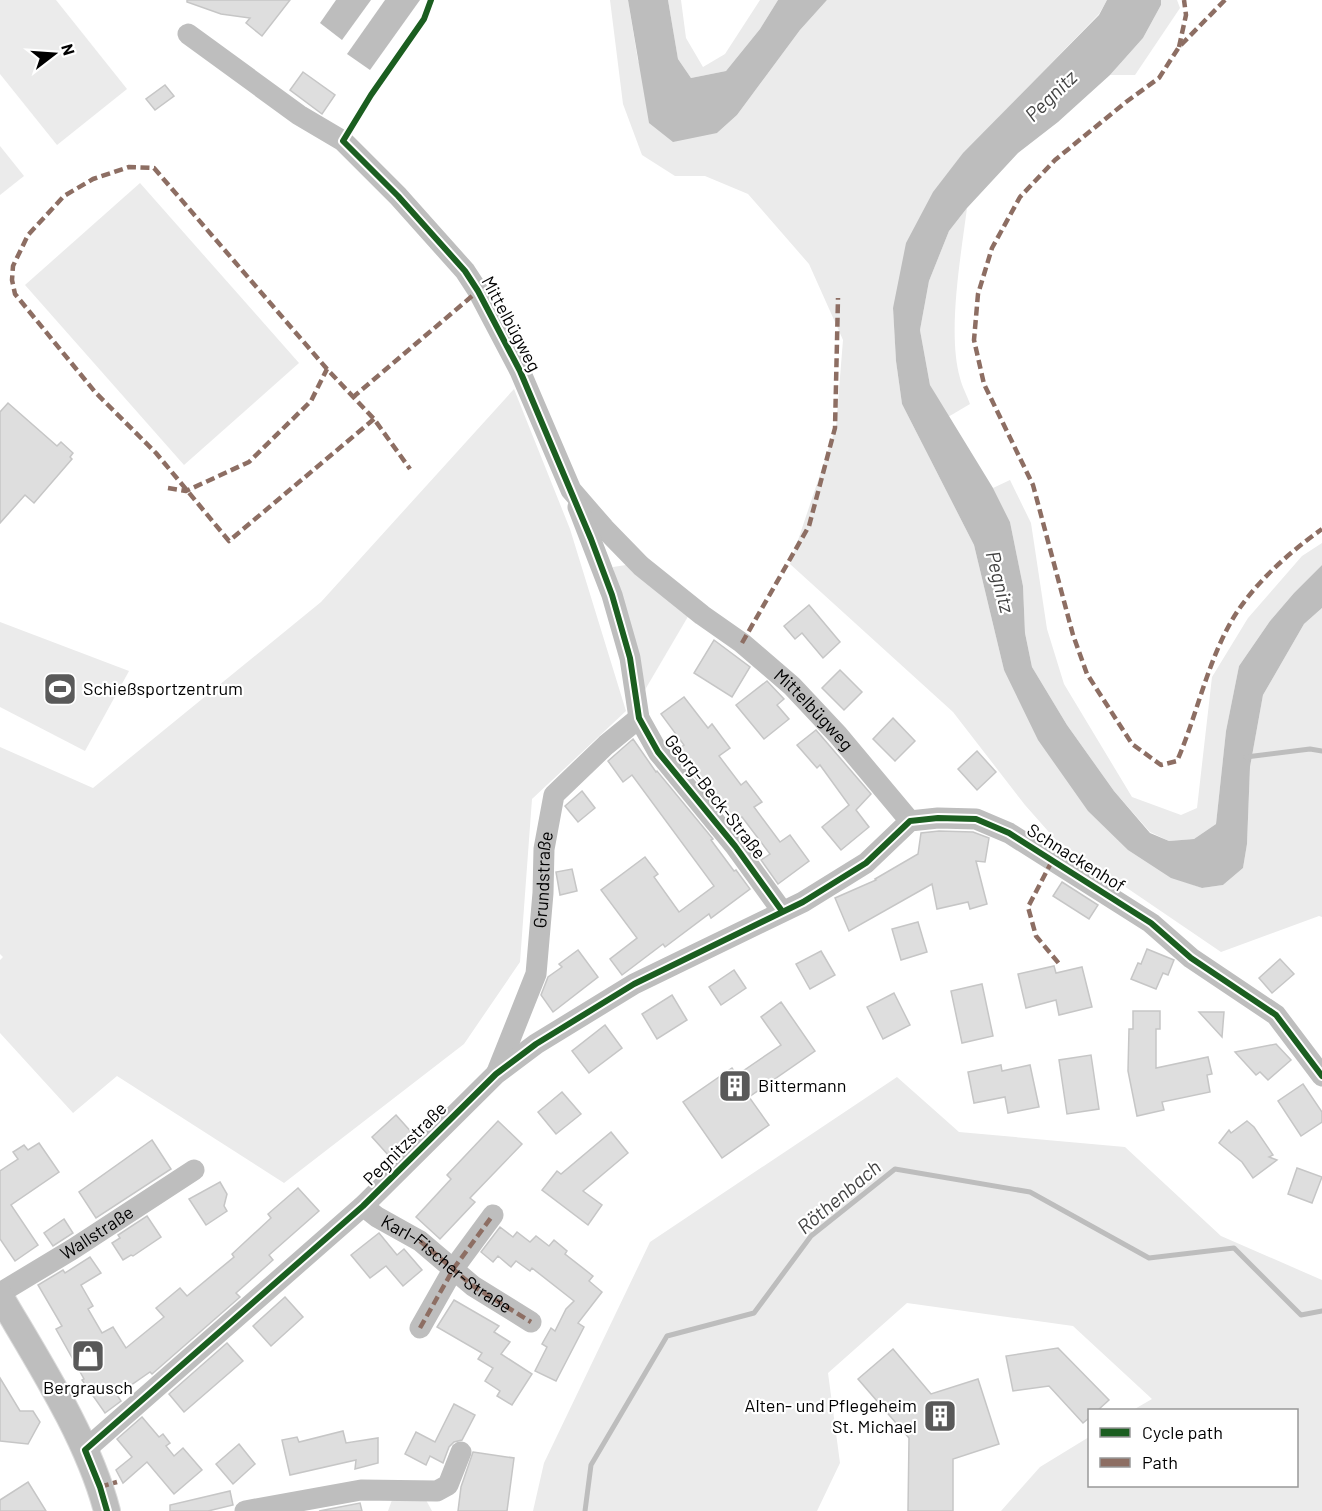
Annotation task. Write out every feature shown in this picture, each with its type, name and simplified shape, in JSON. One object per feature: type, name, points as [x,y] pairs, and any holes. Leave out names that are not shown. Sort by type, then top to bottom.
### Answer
[{"type":"main road","points":[[0,1295],[46,1375],[85,1450],[108,1511]]},
{"type":"street","name":"Mittelbügweg","points":[[188,34],[299,115],[343,141],[398,196],[465,271],[478,291],[520,371],[571,490],[641,566],[702,615],[742,643],[792,686],[838,735],[910,821]]},
{"type":"street","name":"Georg-Beck-Straße","points":[[571,490],[612,595],[630,658],[639,718],[658,752],[735,846],[782,911]]},
{"type":"street","name":"Grundstraße","points":[[496,1074],[536,974],[543,893],[544,849],[554,795],[606,745],[639,718]]},
{"type":"street","name":"Schnackenhof","points":[[910,821],[938,818],[976,819],[1009,833],[1151,923],[1191,958],[1276,1015],[1322,1076]]},
{"type":"street","points":[[782,911],[803,902],[866,863],[910,821]]},
{"type":"street","name":"Pegnitzstraße","points":[[85,1450],[363,1206],[496,1074],[536,1044],[634,984],[782,911]]},
{"type":"street","name":"Wallstraße","points":[[0,1295],[194,1170]]},
{"type":"street","name":"Karl-Fischer-Straße","points":[[363,1206],[377,1217],[420,1241],[473,1286],[531,1322]]},
{"type":"street","points":[[420,1328],[454,1268],[493,1215]]},
{"type":"street","points":[[245,1511],[361,1490],[440,1501],[461,1452]]},
{"type":"shaded area","points":[[0,0],[56,0],[127,89],[57,145],[0,74]]},
{"type":"shaded area","points":[[610,0],[628,0],[638,61],[717,133],[737,115],[800,30],[827,0],[1107,0],[1099,14],[999,117],[893,308],[896,361],[902,404],[974,545],[1004,670],[1171,877],[1202,888],[1223,885],[1243,868],[1247,844],[1250,767],[1263,695],[1304,624],[1322,608],[1322,917],[1319,916],[1221,952],[1055,839],[1025,805],[953,712],[790,564],[836,427],[843,340],[809,264],[748,194],[705,176],[675,176],[642,155],[623,104]]},
{"type":"shaded area","points":[[668,0],[681,0],[686,38],[703,67],[725,54],[760,0],[778,0],[760,29],[726,71],[691,78],[678,59]]},
{"type":"shaded area","points":[[1161,0],[1177,0],[1180,8],[1135,75],[1110,75],[1143,38],[1161,5]]},
{"type":"shaded area","points":[[0,146],[24,176],[0,195]]},
{"type":"shaded area","points":[[140,183],[299,363],[184,465],[25,285]]},
{"type":"shaded area","points":[[967,208],[956,294],[955,339],[960,378],[970,404],[948,417],[930,385],[920,330],[929,281],[949,231]]},
{"type":"shaded area","points":[[514,389],[570,529],[626,711],[532,799],[520,962],[464,1044],[284,1183],[117,1076],[73,1113],[0,1033],[0,960],[3,957],[0,954],[0,747],[93,788],[321,602]]},
{"type":"shaded area","points":[[1010,480],[1031,523],[1047,629],[1064,684],[1132,797],[1181,815],[1197,808],[1212,677],[1248,618],[1302,556],[1322,543],[1322,565],[1270,621],[1239,666],[1226,731],[1216,824],[1194,839],[1169,841],[1150,832],[1114,791],[1067,725],[1032,667],[1025,633],[1023,586],[1010,522],[993,488]]},
{"type":"shaded area","points":[[639,563],[693,608],[639,700],[613,567]]},
{"type":"shaded area","name":"Schießsportzentrum","points":[[0,622],[129,671],[85,751],[0,707]]},
{"type":"shaded area","points":[[897,1077],[959,1132],[1125,1147],[1221,1236],[1322,1280],[1322,1511],[1001,1511],[1040,1467],[1088,1438],[1088,1487],[1298,1487],[1298,1409],[1135,1409],[1152,1399],[1073,1326],[907,1303],[828,1373],[840,1463],[817,1511],[533,1511],[544,1463],[650,1242]]},
{"type":"shaded area","points":[[392,1500],[426,1500],[432,1511],[388,1511]]},
{"type":"water","points":[[336,0],[371,0],[342,40],[320,23]]},
{"type":"water","points":[[385,0],[420,0],[370,70],[347,54]]},
{"type":"water","points":[[628,0],[668,0],[678,59],[691,78],[726,71],[760,29],[778,0],[827,0],[800,30],[737,115],[717,133],[673,142],[649,123]]},
{"type":"water","name":"Pegnitz","points":[[1107,0],[1161,0],[1161,5],[1143,38],[1110,75],[1058,122],[1018,153],[949,231],[929,281],[920,330],[930,385],[993,488],[1010,522],[1023,586],[1025,633],[1032,667],[1067,725],[1114,791],[1150,833],[1169,841],[1194,839],[1216,824],[1226,731],[1239,666],[1270,621],[1322,565],[1322,608],[1304,624],[1263,695],[1250,767],[1247,844],[1243,868],[1223,885],[1202,888],[1171,878],[1128,850],[1088,811],[1038,740],[1004,670],[974,545],[902,404],[896,361],[893,308],[906,243],[933,192],[963,153],[1099,15]]},
{"type":"building","points":[[187,0],[290,0],[262,36],[246,23],[250,18],[221,14],[187,2]]},
{"type":"building","points":[[303,72],[335,95],[322,114],[290,90]]},
{"type":"building","points":[[165,85],[174,96],[155,110],[146,99]]},
{"type":"building","points":[[8,403],[57,446],[61,442],[73,453],[70,457],[72,459],[34,503],[25,495],[0,523],[0,412]]},
{"type":"building","points":[[809,605],[840,642],[823,658],[802,633],[795,639],[784,626]]},
{"type":"building","points":[[714,640],[750,667],[732,697],[694,673]]},
{"type":"building","points":[[840,670],[862,692],[844,710],[822,688]]},
{"type":"building","points":[[767,681],[784,699],[777,705],[789,719],[764,739],[736,705]]},
{"type":"building","points":[[684,697],[708,728],[712,724],[730,748],[719,756],[741,785],[746,781],[762,802],[754,807],[780,842],[790,835],[809,861],[778,884],[761,860],[770,854],[742,817],[733,823],[677,755],[676,751],[684,745],[661,714]]},
{"type":"building","points":[[893,718],[915,741],[895,761],[873,739]]},
{"type":"building","points":[[816,730],[871,794],[856,810],[869,827],[841,850],[822,827],[849,805],[820,765],[817,768],[797,745]]},
{"type":"building","points":[[633,739],[656,772],[713,839],[711,840],[750,889],[711,918],[709,914],[665,947],[663,944],[622,975],[610,959],[637,938],[601,890],[645,857],[658,874],[654,877],[679,912],[714,886],[632,775],[623,782],[608,761]]},
{"type":"building","points":[[977,751],[996,772],[977,790],[958,769]]},
{"type":"building","points":[[582,791],[595,808],[578,822],[565,806]]},
{"type":"building","points":[[973,832],[989,838],[985,862],[976,861],[987,904],[970,909],[968,902],[937,909],[932,884],[849,931],[835,898],[876,880],[918,854],[921,833]]},
{"type":"building","points":[[572,869],[577,891],[560,895],[556,872]]},
{"type":"building","points":[[1062,882],[1098,905],[1089,919],[1053,896]]},
{"type":"building","points":[[918,922],[927,952],[901,960],[892,929]]},
{"type":"building","points":[[1147,949],[1174,960],[1168,975],[1163,973],[1156,989],[1131,979]]},
{"type":"building","points":[[578,950],[598,977],[553,1012],[541,995],[548,977],[562,967],[559,964]]},
{"type":"building","points":[[821,951],[835,975],[810,989],[796,964]]},
{"type":"building","points":[[1280,959],[1294,974],[1272,993],[1259,978]]},
{"type":"building","points":[[1054,966],[1056,973],[1082,967],[1092,1007],[1059,1015],[1056,1000],[1026,1008],[1018,974]]},
{"type":"building","points":[[734,970],[746,988],[721,1005],[709,987]]},
{"type":"building","points":[[982,984],[993,1036],[962,1043],[951,991]]},
{"type":"building","points":[[894,993],[910,1025],[883,1039],[867,1007]]},
{"type":"building","points":[[672,995],[687,1020],[657,1039],[642,1014]]},
{"type":"building","name":"Bittermann","points":[[781,1002],[815,1051],[749,1097],[769,1125],[722,1158],[683,1102],[732,1068],[737,1075],[781,1045],[761,1017]]},
{"type":"building","points":[[1133,1011],[1160,1011],[1160,1029],[1156,1029],[1156,1068],[1208,1057],[1212,1074],[1207,1075],[1210,1092],[1162,1102],[1164,1110],[1137,1116],[1128,1071],[1129,1029],[1133,1029]]},
{"type":"building","points":[[1199,1012],[1224,1012],[1222,1037]]},
{"type":"building","points":[[605,1025],[622,1048],[589,1073],[572,1051]]},
{"type":"building","points":[[1276,1044],[1291,1060],[1268,1080],[1260,1072],[1256,1075],[1235,1052]]},
{"type":"building","points":[[1091,1055],[1099,1109],[1067,1114],[1059,1060]]},
{"type":"building","points":[[1001,1065],[1002,1071],[1030,1065],[1039,1107],[1008,1113],[1005,1097],[974,1103],[968,1072]]},
{"type":"building","points":[[1303,1084],[1322,1112],[1322,1122],[1301,1136],[1278,1101]]},
{"type":"building","points":[[562,1092],[581,1114],[556,1134],[538,1112]]},
{"type":"building","points":[[396,1115],[413,1134],[389,1156],[372,1137]]},
{"type":"building","points":[[498,1121],[522,1144],[470,1198],[475,1202],[440,1239],[416,1217],[451,1179],[447,1175]]},
{"type":"building","points":[[1247,1121],[1254,1127],[1273,1155],[1269,1157],[1277,1160],[1253,1178],[1242,1162],[1219,1143],[1229,1130],[1231,1133]]},
{"type":"building","points":[[611,1132],[628,1153],[583,1191],[602,1205],[588,1225],[542,1190],[557,1171],[561,1174]]},
{"type":"building","points":[[152,1140],[171,1169],[96,1218],[79,1192]]},
{"type":"building","points":[[39,1143],[59,1172],[11,1205],[38,1245],[15,1261],[0,1239],[0,1171],[18,1159],[13,1152],[24,1145],[28,1150]]},
{"type":"building","points":[[1297,1168],[1322,1177],[1312,1203],[1288,1194]]},
{"type":"building","points":[[220,1182],[227,1194],[224,1206],[227,1211],[206,1225],[189,1199]]},
{"type":"building","points":[[298,1188],[319,1211],[269,1255],[273,1260],[236,1293],[240,1297],[152,1374],[150,1372],[117,1395],[121,1401],[105,1413],[82,1380],[84,1379],[56,1329],[62,1326],[38,1285],[63,1270],[65,1273],[90,1257],[101,1273],[81,1285],[93,1306],[88,1309],[102,1333],[113,1327],[126,1348],[164,1317],[156,1308],[180,1288],[187,1296],[234,1257],[232,1254],[271,1218],[268,1214]]},
{"type":"building","points":[[147,1216],[161,1237],[123,1260],[112,1243],[120,1238],[118,1235]]},
{"type":"building","points":[[64,1219],[73,1233],[53,1246],[44,1233]]},
{"type":"building","points":[[500,1227],[513,1237],[517,1232],[530,1242],[536,1236],[549,1246],[554,1240],[567,1251],[565,1254],[593,1276],[589,1281],[602,1292],[578,1323],[584,1327],[556,1381],[535,1371],[547,1347],[542,1344],[551,1328],[555,1331],[566,1309],[574,1301],[532,1268],[530,1271],[516,1261],[511,1267],[498,1256],[493,1262],[481,1252]]},
{"type":"building","points":[[379,1233],[397,1255],[404,1249],[422,1270],[403,1286],[386,1266],[370,1278],[351,1255]]},
{"type":"building","points":[[285,1297],[303,1317],[271,1346],[253,1326]]},
{"type":"building","points":[[454,1300],[499,1326],[494,1332],[510,1342],[501,1354],[532,1374],[512,1405],[497,1396],[500,1391],[485,1381],[493,1368],[478,1359],[482,1353],[437,1327]]},
{"type":"building","points":[[227,1343],[243,1361],[184,1412],[169,1394]]},
{"type":"building","points":[[1058,1348],[1109,1400],[1099,1409],[1088,1409],[1088,1419],[1083,1423],[1049,1386],[1013,1391],[1006,1356]]},
{"type":"building","name":"Alten- und Pflegeheim St. Michael","points":[[893,1349],[931,1394],[978,1379],[999,1444],[953,1459],[953,1511],[908,1511],[909,1438],[858,1379]]},
{"type":"building","points":[[0,1378],[20,1411],[33,1411],[40,1422],[28,1444],[0,1441]]},
{"type":"building","points":[[454,1404],[475,1415],[462,1440],[454,1442],[449,1447],[443,1463],[430,1456],[426,1465],[405,1454],[416,1432],[435,1442]]},
{"type":"building","points":[[142,1417],[159,1437],[163,1434],[170,1443],[166,1446],[174,1456],[183,1448],[202,1470],[174,1494],[147,1462],[123,1483],[116,1470],[132,1457],[117,1439]]},
{"type":"building","points":[[343,1431],[346,1443],[378,1438],[378,1463],[355,1469],[356,1460],[290,1475],[282,1440],[297,1437],[299,1442]]},
{"type":"building","points":[[239,1444],[255,1464],[233,1484],[216,1464]]},
{"type":"building","points":[[473,1452],[514,1458],[507,1511],[458,1511],[461,1487]]},
{"type":"building","points":[[28,1482],[46,1511],[0,1511],[0,1500]]},
{"type":"building","points":[[230,1491],[233,1505],[208,1511],[170,1511],[170,1505]]},
{"type":"building","points":[[360,1503],[362,1511],[319,1511]]},
{"type":"waterway","name":"Röthenbach","points":[[1246,757],[1310,749],[1322,751]]},
{"type":"waterway","name":"Röthenbach","points":[[585,1511],[591,1465],[667,1336],[754,1313],[811,1236],[895,1169],[1030,1192],[1149,1258],[1234,1248],[1301,1315],[1322,1311]]},
{"type":"marked path","points":[[1179,47],[1186,15],[1184,0]]},
{"type":"marked path","points":[[1225,0],[1179,47],[1159,78],[1055,160],[1020,197],[992,248],[978,294],[974,340],[984,384],[1033,485],[1073,635],[1087,674],[1132,744],[1161,765],[1177,761],[1218,648],[1237,612],[1255,588],[1276,567],[1322,529]]},
{"type":"marked path","points":[[374,419],[229,541],[156,453],[95,392],[15,294],[12,280],[13,266],[28,235],[64,196],[93,179],[129,167],[154,168],[327,369],[374,419],[410,469]]},
{"type":"marked path","points":[[352,398],[478,291]]},
{"type":"marked path","points":[[742,643],[809,526],[835,428],[838,298]]},
{"type":"marked path","points":[[168,488],[186,491],[249,462],[311,401],[327,369]]},
{"type":"marked path","points":[[1052,861],[1028,907],[1036,936],[1061,966]]},
{"type":"marked path","points":[[420,1328],[454,1268],[493,1215]]},
{"type":"marked path","points":[[420,1241],[473,1286],[531,1322]]},
{"type":"marked path","points":[[100,1487],[117,1482]]},
{"type":"cycle path","points":[[431,0],[424,19],[371,95],[343,141],[398,196],[465,271],[478,291],[520,371],[591,539],[612,595],[630,658],[639,718],[658,752],[735,846],[782,911]]},
{"type":"cycle path","points":[[107,1511],[85,1450],[363,1206],[496,1074],[536,1044],[634,984],[803,902],[866,863],[910,821],[938,818],[976,819],[1009,833],[1151,923],[1191,958],[1276,1015],[1322,1076]]},
{"type":"place","name":"Schießsportzentrum","points":[[60,689]]},
{"type":"place","name":"Bittermann","points":[[735,1086]]},
{"type":"place","name":"Bergrausch","points":[[88,1356]]},
{"type":"place","name":"Alten- und Pflegeheim St. Michael","points":[[940,1416]]}]
